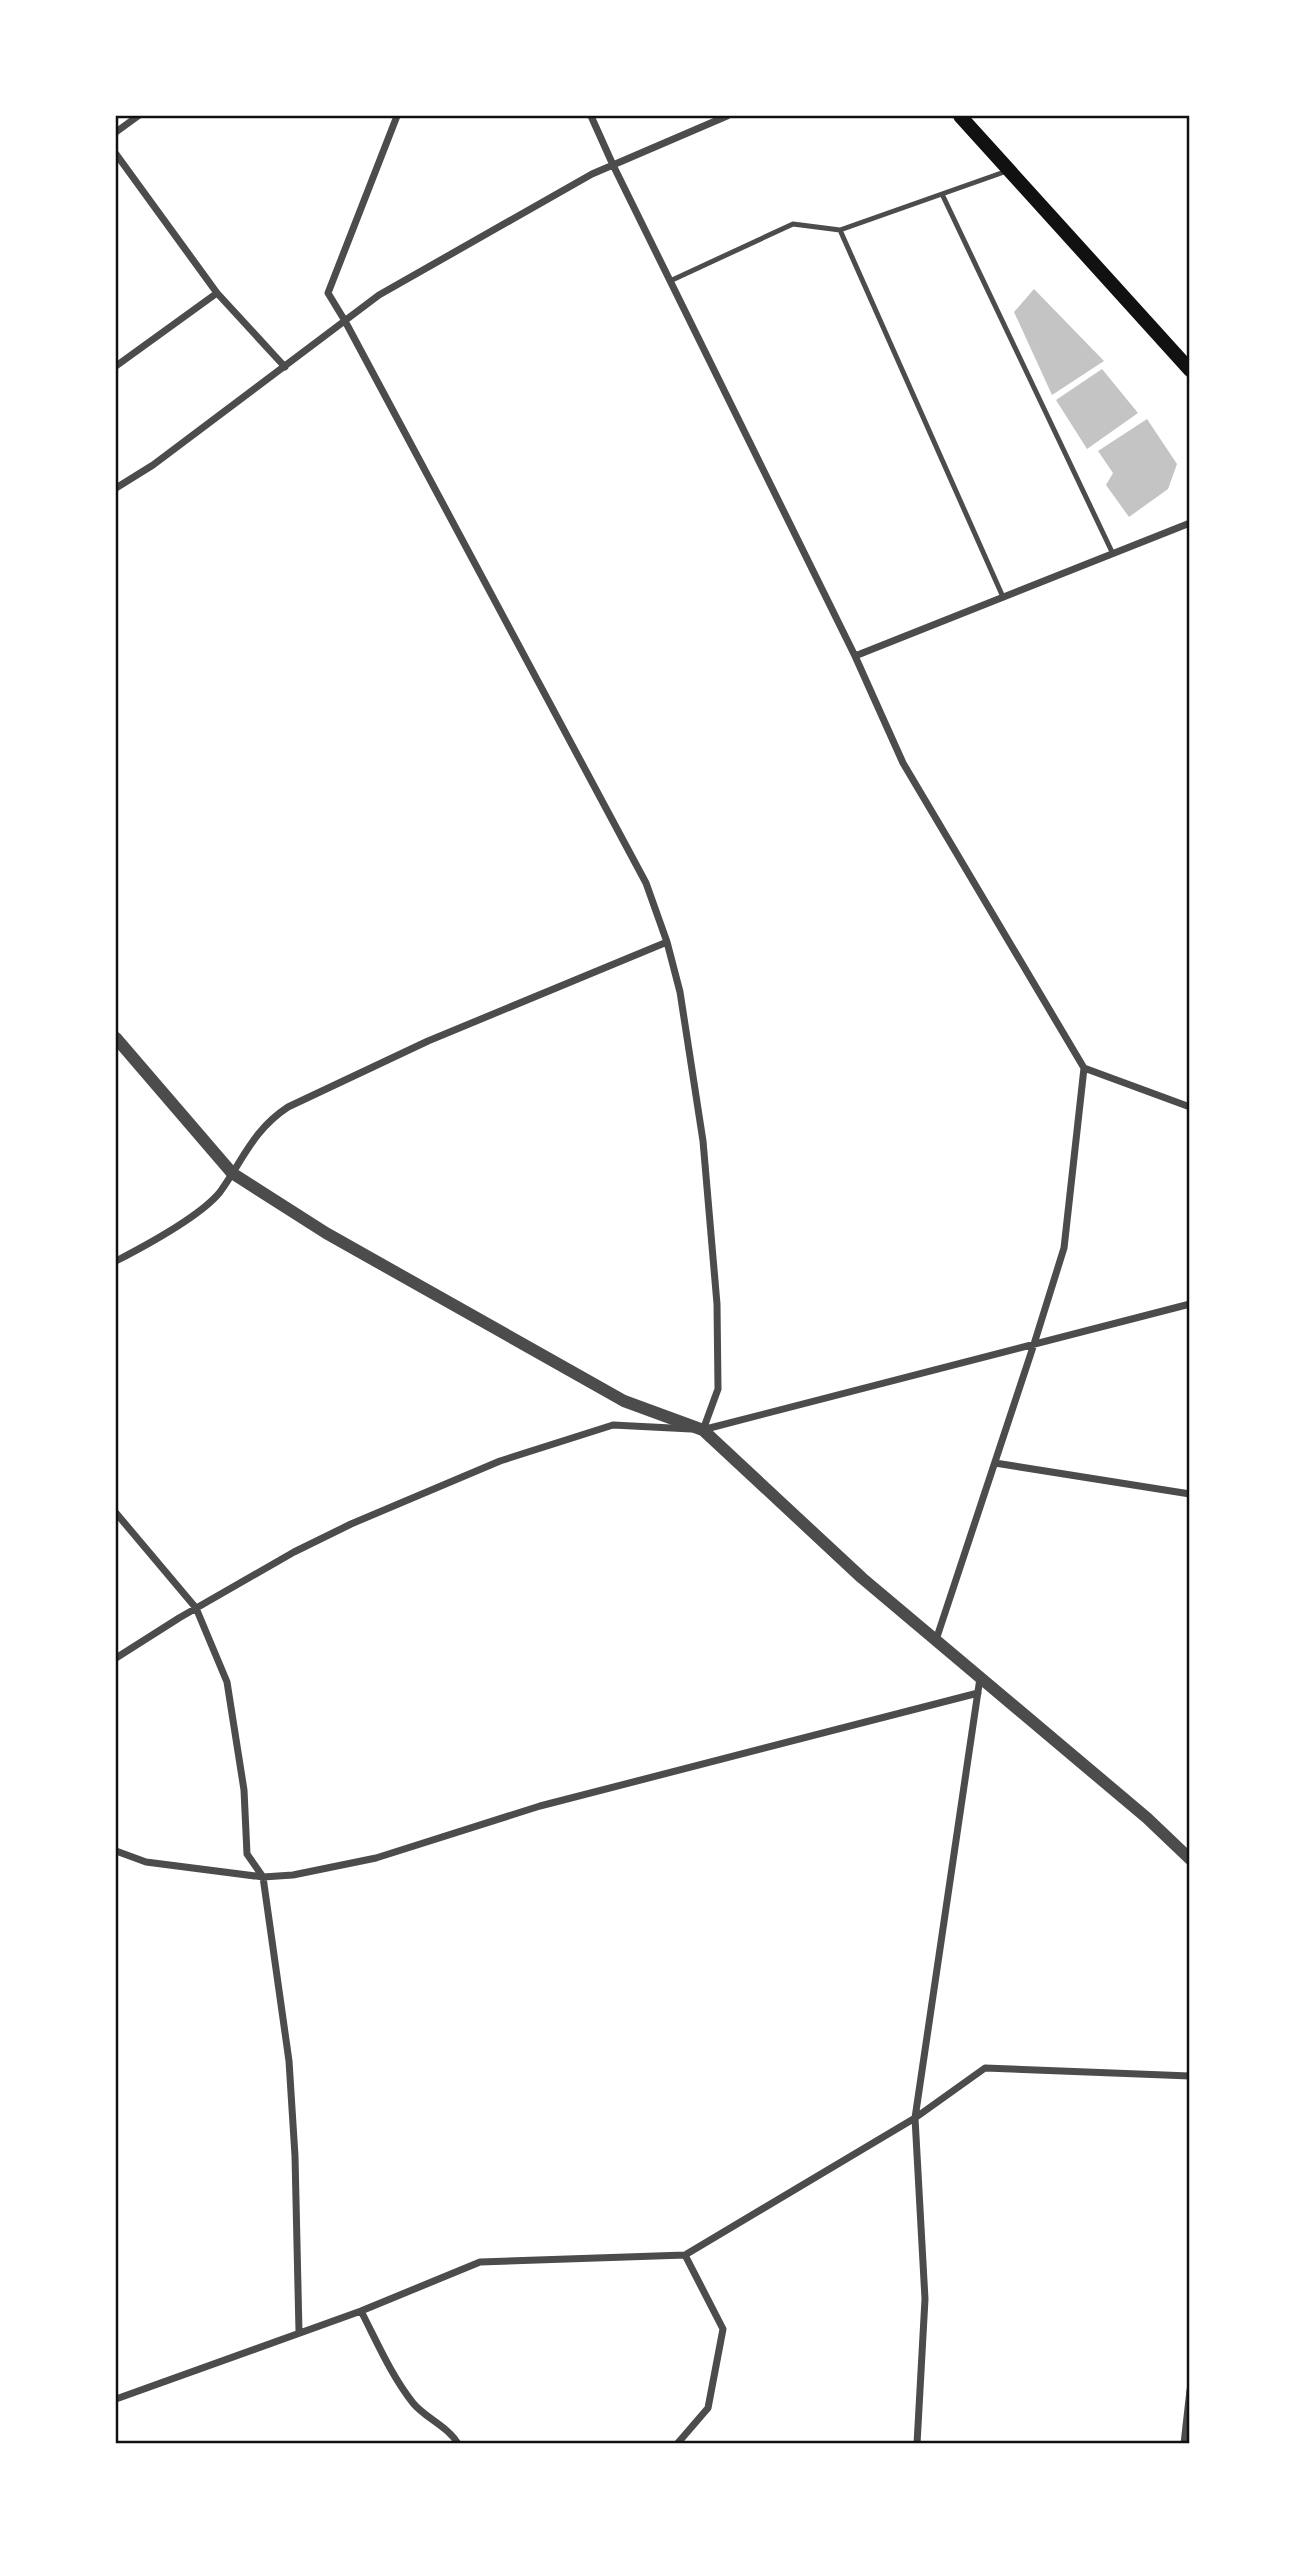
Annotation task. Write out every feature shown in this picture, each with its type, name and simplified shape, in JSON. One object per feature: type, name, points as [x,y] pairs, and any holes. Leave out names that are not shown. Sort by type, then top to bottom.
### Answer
[{"type":"main road","points":[[960,116],[1189,370]]},
{"type":"street","points":[[116,132],[138,116]]},
{"type":"street","points":[[397,116],[328,293],[646,883],[667,942],[680,992],[703,1142],[718,1304],[718,1389],[703,1430]]},
{"type":"street","points":[[591,116],[855,656],[903,763],[1084,1068],[1064,1248],[936,1640]]},
{"type":"street","points":[[116,488],[153,465],[379,295],[592,174],[727,116]]},
{"type":"street","points":[[116,153],[217,293],[285,366]]},
{"type":"street","points":[[116,366],[217,293]]},
{"type":"street","points":[[855,656],[1189,523]]},
{"type":"street","points":[[116,1261],[192,1216],[218,1194],[261,1129],[288,1107],[428,1041],[667,942]]},
{"type":"street","points":[[116,1038],[232,1173],[326,1234],[624,1401],[703,1430],[862,1578],[1147,1818],[1189,1859]]},
{"type":"street","points":[[1084,1068],[1189,1107]]},
{"type":"street","points":[[116,1658],[294,1552],[351,1524],[500,1461],[613,1425],[703,1430],[1189,1304]]},
{"type":"street","points":[[995,1463],[1189,1494]]},
{"type":"street","points":[[116,1513],[196,1608],[228,1682],[244,1790],[247,1854],[262,1877],[289,2062],[295,2156],[299,2332]]},
{"type":"street","points":[[917,2444],[925,2299],[915,2118],[980,1677]]},
{"type":"street","points":[[116,1851],[146,1862],[262,1877],[293,1875],[376,1858],[540,1806],[978,1693]]},
{"type":"street","points":[[116,2399],[361,2311],[480,2262],[685,2255],[915,2118],[985,2068],[1189,2076]]},
{"type":"street","points":[[677,2444],[708,2408],[723,2329],[685,2255]]},
{"type":"street","points":[[361,2311],[394,2374],[413,2403],[455,2438],[458,2444]]},
{"type":"street","points":[[1184,2444],[1189,2390]]},
{"type":"lane","points":[[670,281],[793,224],[840,230],[1010,170]]},
{"type":"lane","points":[[942,194],[1113,554]]},
{"type":"lane","points":[[840,230],[1003,597]]},
{"type":"building","points":[[1034,289],[1104,361],[1052,395],[1014,312]]},
{"type":"building","points":[[1102,369],[1138,413],[1087,449],[1056,400]]},
{"type":"building","points":[[1147,419],[1177,464],[1168,489],[1129,517],[1106,485],[1113,473],[1098,451]]}]
